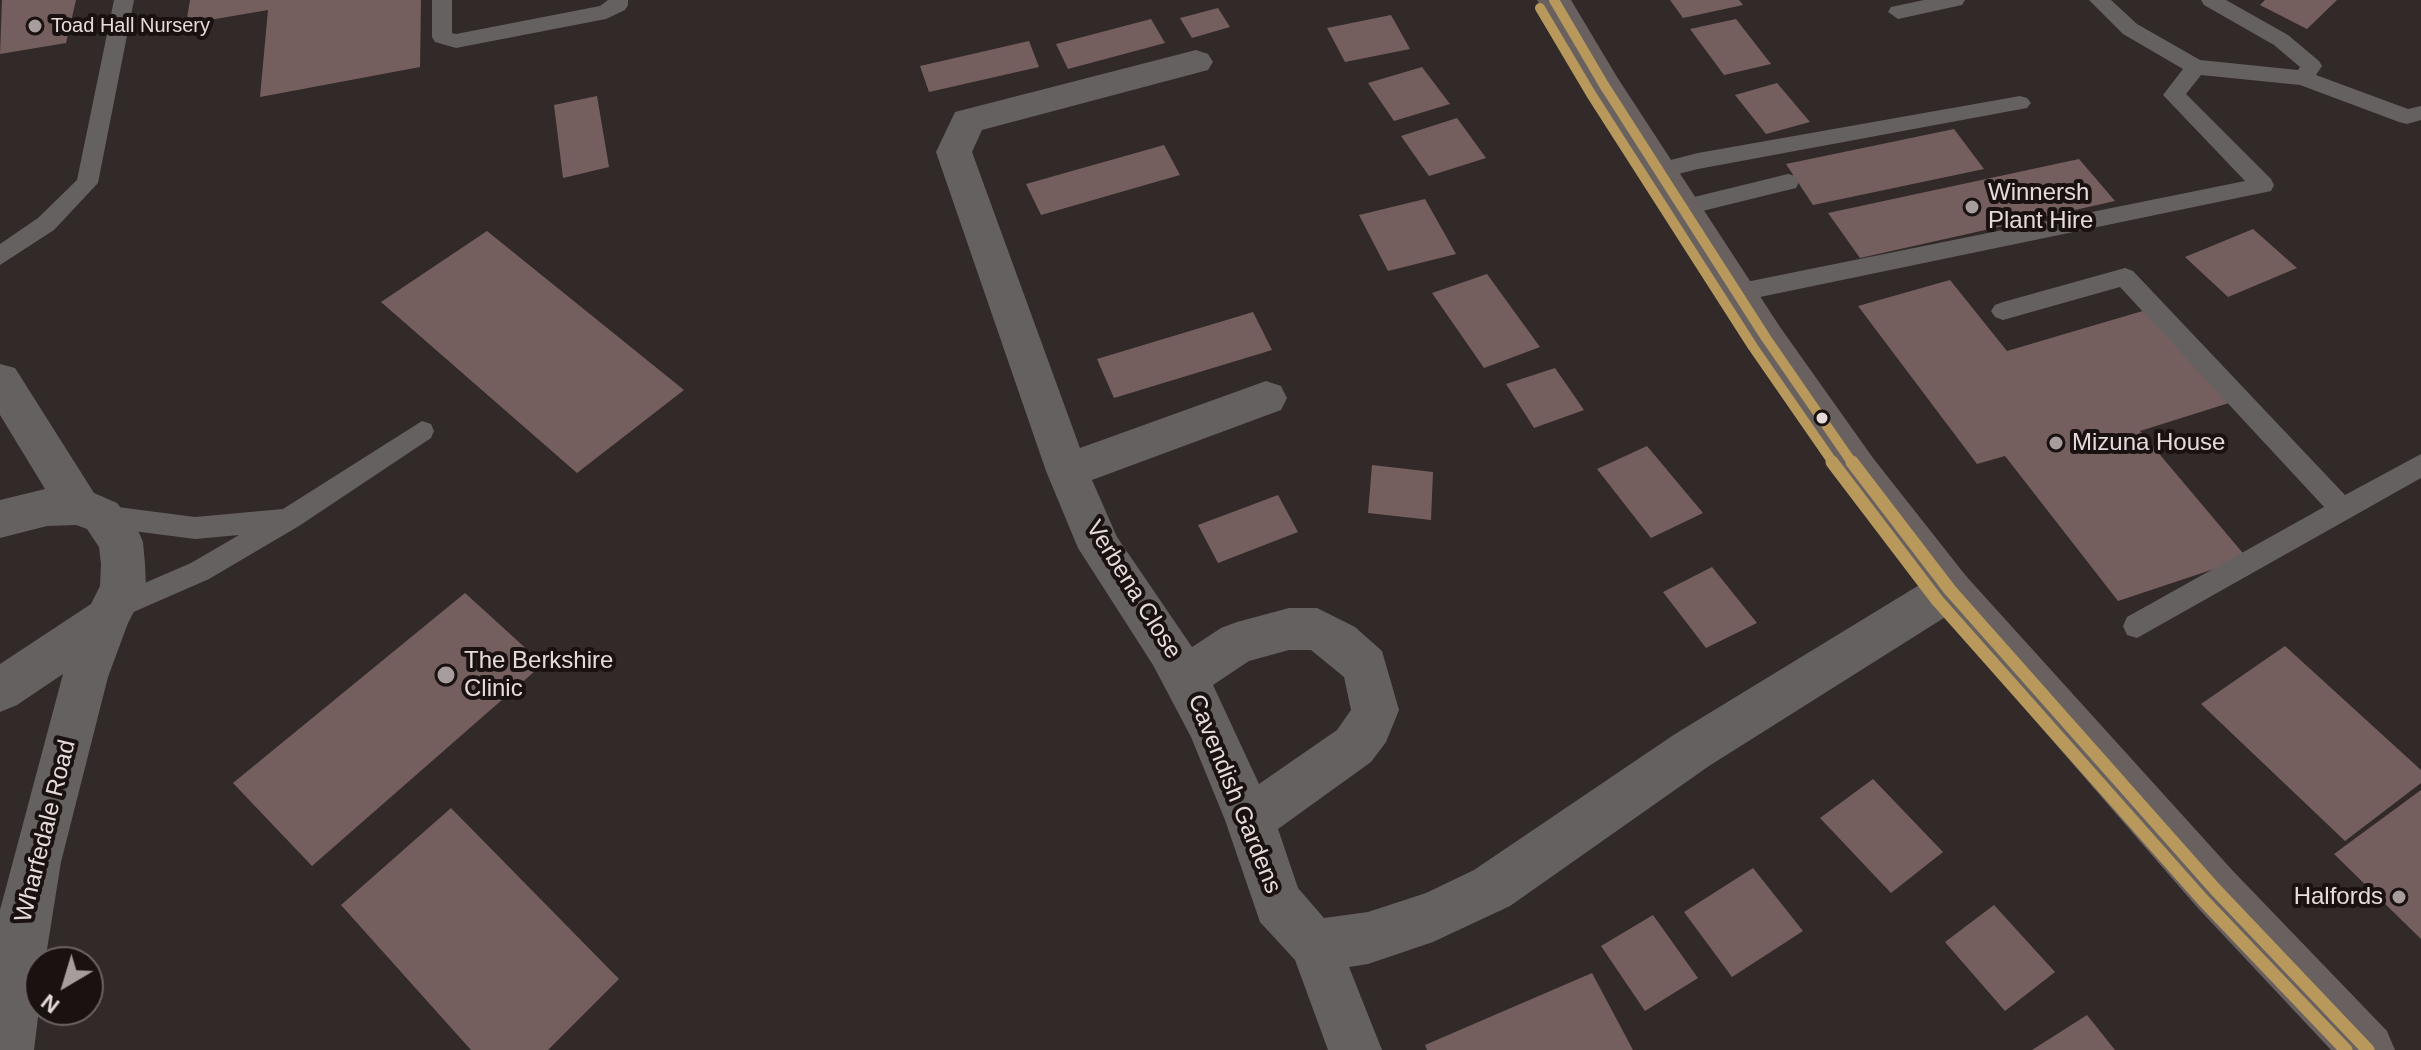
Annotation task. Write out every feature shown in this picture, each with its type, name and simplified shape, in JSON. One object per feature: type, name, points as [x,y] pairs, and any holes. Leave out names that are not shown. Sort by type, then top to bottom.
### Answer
[{"type":"main road","points":[[1554,0],[1736,293],[1858,471],[1950,590],[2215,889],[2368,1050]]},
{"type":"street","name":"Verbena Close","points":[[1196,62],[968,121],[954,152],[1067,471],[1100,548],[1185,677],[1237,643],[1289,629],[1317,629],[1339,642],[1365,666],[1375,710],[1369,726],[1354,746],[1250,820]]},
{"type":"street","points":[[0,380],[90,511]]},
{"type":"street","points":[[1067,471],[1266,398]]},
{"type":"street","points":[[0,519],[47,507],[90,511]]},
{"type":"street","name":"Wharfedale Road","points":[[7,1050],[24,918],[36,862],[85,677],[123,588],[121,542],[90,511]]},
{"type":"street","points":[[1317,945],[1368,938],[1433,916],[1492,888],[1692,750],[1950,590]]},
{"type":"street","points":[[0,690],[110,614]]},
{"type":"street","name":"Cavendish Gardens","points":[[1185,677],[1210,725],[1250,820],[1278,904],[1302,933],[1317,945],[1325,977],[1355,1050]]},
{"type":"lane","points":[[0,256],[46,224],[87,183],[124,0]]},
{"type":"lane","points":[[442,0],[442,37],[456,41],[606,12],[618,5],[618,0]]},
{"type":"lane","points":[[1898,12],[1955,0]]},
{"type":"lane","points":[[2099,0],[2130,29],[2196,67],[2303,78],[2407,117],[2421,113]]},
{"type":"lane","points":[[2211,0],[2281,40],[2312,66],[2303,78]]},
{"type":"lane","points":[[1736,293],[2263,185],[2174,95],[2196,67]]},
{"type":"lane","points":[[1659,171],[1698,161],[2020,103]]},
{"type":"lane","points":[[1682,208],[1788,182]]},
{"type":"lane","points":[[2003,311],[2125,277],[2341,508]]},
{"type":"lane","points":[[110,614],[200,571],[290,518],[422,431]]},
{"type":"lane","points":[[2137,626],[2341,508],[2416,474]]},
{"type":"lane","points":[[90,511],[195,528],[290,518]]},
{"type":"building","name":"Toad Hall Nursery","points":[[2,0],[76,0],[66,43],[0,54]]},
{"type":"building","points":[[190,0],[421,0],[420,67],[260,97],[268,10],[186,24]]},
{"type":"building","points":[[1670,0],[1739,0],[1743,5],[1683,18]]},
{"type":"building","points":[[2265,0],[2337,0],[2307,29],[2260,5]]},
{"type":"building","points":[[1218,8],[1230,27],[1192,38],[1180,18]]},
{"type":"building","points":[[1391,15],[1410,49],[1345,62],[1327,28]]},
{"type":"building","points":[[1151,19],[1165,43],[1068,69],[1056,44]]},
{"type":"building","points":[[1736,19],[1771,64],[1724,75],[1690,29]]},
{"type":"building","points":[[1029,41],[1039,67],[929,92],[920,66]]},
{"type":"building","points":[[1422,67],[1450,104],[1394,121],[1368,83]]},
{"type":"building","points":[[1777,83],[1810,122],[1766,134],[1735,95]]},
{"type":"building","points":[[597,96],[609,167],[563,178],[554,105]]},
{"type":"building","points":[[1457,118],[1486,158],[1429,176],[1401,136]]},
{"type":"building","points":[[1954,129],[1984,169],[1813,205],[1786,164]]},
{"type":"building","points":[[1164,145],[1180,175],[1041,215],[1026,184]]},
{"type":"building","name":"Winnersh Plant Hire","points":[[2079,159],[2115,201],[1860,258],[1828,213]]},
{"type":"building","points":[[1425,199],[1456,254],[1388,271],[1359,215]]},
{"type":"building","points":[[2253,229],[2297,268],[2228,297],[2185,257]]},
{"type":"building","points":[[487,231],[684,390],[577,473],[381,302]]},
{"type":"building","points":[[1487,274],[1540,347],[1484,368],[1432,293]]},
{"type":"building","name":"Mizuna House","points":[[1950,280],[2007,351],[2146,310],[2229,403],[2140,431],[2247,558],[2118,601],[2005,456],[1977,464],[1858,306]]},
{"type":"building","points":[[1253,312],[1272,350],[1114,398],[1097,359]]},
{"type":"building","points":[[1555,368],[1584,410],[1534,428],[1506,384]]},
{"type":"building","points":[[1647,446],[1703,513],[1651,538],[1597,469]]},
{"type":"building","points":[[1372,465],[1433,472],[1431,520],[1368,513]]},
{"type":"building","points":[[1278,495],[1298,532],[1218,563],[1198,525]]},
{"type":"building","points":[[1712,567],[1757,623],[1706,648],[1663,592]]},
{"type":"building","points":[[465,593],[543,664],[312,866],[233,783]]},
{"type":"building","points":[[2285,646],[2421,770],[2421,783],[2345,841],[2201,704]]},
{"type":"building","points":[[1873,779],[1943,852],[1891,893],[1820,818]]},
{"type":"building","name":"Halfords","points":[[2421,790],[2421,939],[2334,854]]},
{"type":"building","points":[[451,808],[619,979],[548,1050],[471,1050],[341,905]]},
{"type":"building","points":[[1753,868],[1803,931],[1732,977],[1684,912]]},
{"type":"building","points":[[1994,905],[2055,972],[2005,1011],[1945,942]]},
{"type":"building","points":[[1653,915],[1698,978],[1645,1011],[1601,946]]},
{"type":"building","points":[[1592,973],[1633,1050],[1427,1050],[1425,1045]]},
{"type":"building","points":[[2087,1015],[2115,1050],[2032,1050]]},
{"type":"transit line","points":[[1554,0],[1604,85],[1766,338],[1858,471],[1950,590],[2215,889],[2368,1050]]},
{"type":"transit line","points":[[1540,8],[1591,94],[1753,347],[1845,480],[1937,600],[2203,900],[2346,1050]]},
{"type":"place","name":"Toad Hall Nursery","points":[[35,26]]},
{"type":"place","name":"Winnersh Plant Hire","points":[[1972,207]]},
{"type":"place","name":"Mizuna House","points":[[2056,443]]},
{"type":"place","name":"The Berkshire Clinic","points":[[446,675]]},
{"type":"place","name":"Halfords","points":[[2399,897]]}]
